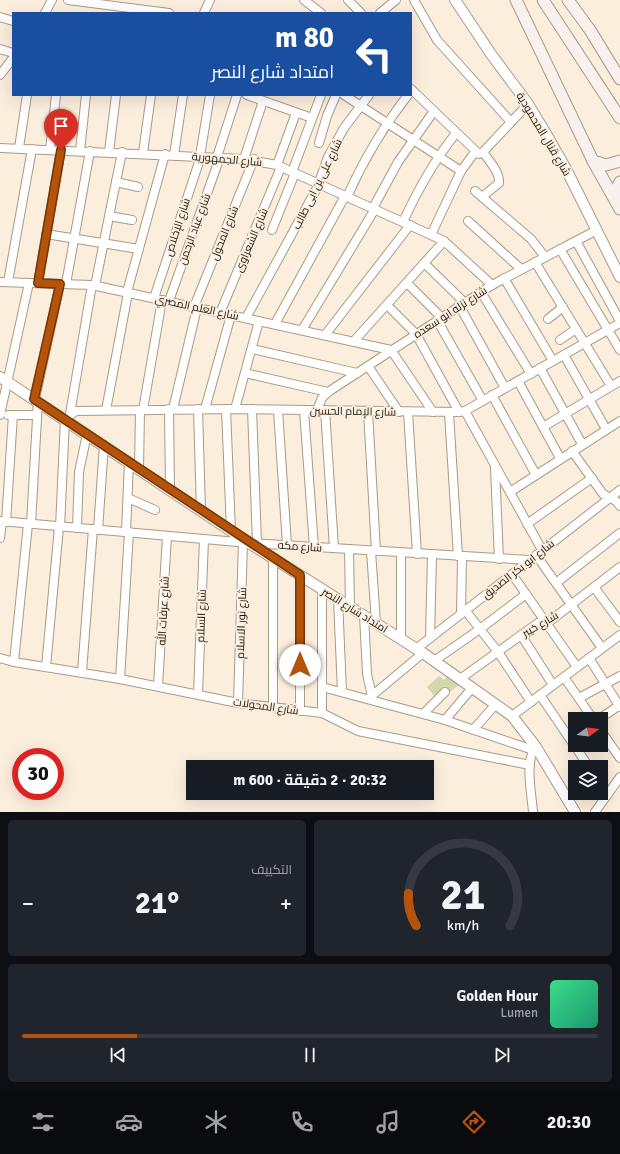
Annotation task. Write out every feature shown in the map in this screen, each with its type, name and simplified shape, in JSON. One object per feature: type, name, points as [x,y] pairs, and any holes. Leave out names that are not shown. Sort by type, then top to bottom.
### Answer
[{"type":"main road","points":[[516,0],[593,161],[618,206]]},
{"type":"main road","points":[[543,0],[620,118]]},
{"type":"main road","points":[[568,0],[590,30],[620,78]]},
{"type":"main road","points":[[593,161],[606,165],[620,161]]},
{"type":"main road","points":[[618,206],[615,194],[620,182]]},
{"type":"street","points":[[46,12],[52,0]]},
{"type":"street","points":[[68,0],[161,12]]},
{"type":"street","points":[[204,12],[210,0]]},
{"type":"street","points":[[304,0],[320,12]]},
{"type":"street","points":[[348,0],[360,12]]},
{"type":"street","points":[[414,0],[437,40],[511,122]]},
{"type":"street","name":"شارع قنال المحمودية","points":[[455,0],[491,54],[528,104],[566,169],[620,277]]},
{"type":"street","points":[[381,12],[392,1]]},
{"type":"street","points":[[0,17],[12,21]]},
{"type":"street","points":[[0,49],[12,53]]},
{"type":"street","points":[[0,75],[12,59]]},
{"type":"street","points":[[412,93],[479,152],[498,174],[499,183],[482,197]]},
{"type":"street","points":[[19,148],[26,96]]},
{"type":"street","points":[[50,150],[56,96]]},
{"type":"street","points":[[80,151],[86,96]]},
{"type":"street","points":[[109,152],[116,96]]},
{"type":"street","points":[[143,153],[151,96]]},
{"type":"street","points":[[106,410],[128,293],[139,249],[170,155],[183,96]]},
{"type":"street","name":"شارع الإخلاص","points":[[154,298],[200,156],[210,96]]},
{"type":"street","name":"شارع عباد الرحمن","points":[[142,410],[166,301],[218,157],[237,96]]},
{"type":"street","points":[[250,96],[312,118]]},
{"type":"street","points":[[272,230],[321,96]]},
{"type":"street","points":[[319,143],[327,116],[336,96]]},
{"type":"street","points":[[346,96],[461,171]]},
{"type":"street","name":"شارع على بن ابى طالب","points":[[246,318],[318,184],[328,157],[344,128],[368,96]]},
{"type":"street","points":[[275,324],[346,196],[368,152],[406,96]]},
{"type":"street","points":[[244,159],[263,101]]},
{"type":"street","points":[[431,235],[461,171],[528,104]]},
{"type":"street","points":[[302,330],[374,209],[398,162],[412,140],[434,111]]},
{"type":"street","name":"شارع الشعراوى","points":[[220,313],[279,166],[296,113]]},
{"type":"street","points":[[325,335],[406,223],[418,188],[438,156],[456,133]]},
{"type":"street","name":"شارع الجمهورية","points":[[0,148],[122,152],[254,159],[294,172],[444,241],[492,285]]},
{"type":"street","points":[[4,282],[32,149]]},
{"type":"street","points":[[38,283],[61,150]]},
{"type":"street","points":[[14,662],[30,524],[37,415],[36,400],[74,238],[90,151]]},
{"type":"street","points":[[46,667],[60,527],[67,417],[122,152]]},
{"type":"street","name":"شارع المحول","points":[[170,490],[171,409],[195,307],[254,159]]},
{"type":"street","points":[[116,182],[138,187]]},
{"type":"street","points":[[475,192],[531,239],[545,257]]},
{"type":"street","points":[[109,216],[132,220]]},
{"type":"street","points":[[468,221],[521,269]]},
{"type":"street","name":"شارع نزله ابو سعده","points":[[321,410],[322,398],[328,392],[391,350],[504,278],[597,230]]},
{"type":"street","points":[[46,234],[139,249]]},
{"type":"street","points":[[354,342],[444,241]]},
{"type":"street","points":[[576,241],[620,322]]},
{"type":"street","points":[[560,249],[620,350]]},
{"type":"street","points":[[535,262],[611,386]]},
{"type":"street","points":[[424,263],[462,304],[505,388]]},
{"type":"street","points":[[504,278],[553,361]]},
{"type":"street","name":"شارع العلم المصري","points":[[4,282],[94,285],[391,350]]},
{"type":"street","points":[[29,283],[3,379],[0,416],[37,415]]},
{"type":"street","points":[[407,283],[439,319],[483,401]]},
{"type":"street","points":[[481,292],[531,374]]},
{"type":"street","points":[[387,305],[416,334],[510,492],[527,524],[536,555],[602,648]]},
{"type":"street","points":[[548,318],[563,307]]},
{"type":"street","points":[[201,511],[202,409],[231,315]]},
{"type":"street","points":[[235,409],[259,321]]},
{"type":"street","name":"شارع الإمام الحسين","points":[[67,417],[82,410],[252,409],[449,413],[462,411],[531,374],[620,322]]},
{"type":"street","points":[[560,340],[576,329]]},
{"type":"street","points":[[252,348],[357,373]]},
{"type":"street","points":[[391,350],[432,412]]},
{"type":"street","points":[[564,355],[606,429]]},
{"type":"street","points":[[368,366],[399,412]]},
{"type":"street","points":[[540,368],[582,444]]},
{"type":"street","points":[[245,373],[328,392]]},
{"type":"street","name":"امتداد شارع النصر","points":[[3,379],[36,400],[67,417],[87,434],[201,511],[401,639],[512,716],[575,812]]},
{"type":"street","points":[[518,381],[560,458]]},
{"type":"street","points":[[543,427],[620,381]]},
{"type":"street","points":[[492,395],[536,475]]},
{"type":"street","points":[[226,409],[231,531]]},
{"type":"street","name":"شارع نور الاسلام","points":[[238,703],[250,543],[252,409]]},
{"type":"street","points":[[139,469],[142,410]]},
{"type":"street","points":[[278,410],[287,545]]},
{"type":"street","points":[[304,410],[314,547]]},
{"type":"street","points":[[321,410],[334,548]]},
{"type":"street","points":[[368,411],[376,624]]},
{"type":"street","points":[[408,412],[417,554]]},
{"type":"street","points":[[449,413],[463,612],[480,629],[498,652],[531,702]]},
{"type":"street","points":[[0,538],[3,522],[13,415]]},
{"type":"street","points":[[510,492],[620,420]]},
{"type":"street","points":[[76,528],[79,472],[87,434]]},
{"type":"street","points":[[82,672],[104,445]]},
{"type":"street","points":[[572,451],[608,498],[616,501],[620,506]]},
{"type":"street","points":[[120,679],[130,462]]},
{"type":"street","points":[[495,466],[499,559]]},
{"type":"street","points":[[527,524],[592,478]]},
{"type":"street","name":"شارع ابو بكر الصديق","points":[[370,697],[419,651],[430,638],[620,490]]},
{"type":"street","points":[[128,498],[155,510]]},
{"type":"street","name":"شارع مكه","points":[[3,522],[250,543],[460,557],[499,559],[536,555]]},
{"type":"street","points":[[556,582],[620,533]]},
{"type":"street","name":"شارع عرفات الله","points":[[158,686],[167,536]]},
{"type":"street","name":"شارع السلام","points":[[198,694],[204,539]]},
{"type":"street","points":[[348,549],[350,607]]},
{"type":"street","points":[[401,553],[401,639]]},
{"type":"street","points":[[430,638],[432,555]]},
{"type":"street","points":[[273,558],[273,707]]},
{"type":"street","name":"شارع خيبر","points":[[460,679],[538,623],[546,622],[619,569]]},
{"type":"street","points":[[512,574],[578,667]]},
{"type":"street","points":[[300,575],[300,711]]},
{"type":"street","points":[[594,587],[620,622]]},
{"type":"street","points":[[322,589],[322,713]]},
{"type":"street","points":[[434,661],[480,629],[526,594]]},
{"type":"street","points":[[338,599],[342,692]]},
{"type":"street","points":[[364,615],[367,674],[370,697]]},
{"type":"street","points":[[512,716],[620,635]]},
{"type":"street","points":[[521,636],[553,685]]},
{"type":"street","name":"شارع المحولات","points":[[0,658],[14,662],[82,672],[158,686],[238,703],[322,713],[358,731],[530,765]]},
{"type":"street","points":[[589,658],[620,706],[608,713]]},
{"type":"street","points":[[578,698],[620,676]]},
{"type":"street","points":[[564,677],[588,712]]},
{"type":"street","points":[[322,687],[370,697],[534,748],[530,765],[533,812]]},
{"type":"street","points":[[445,720],[472,688]]},
{"type":"street","points":[[423,714],[446,692]]},
{"type":"street","points":[[540,695],[584,760]]},
{"type":"street","points":[[473,730],[496,704]]},
{"type":"street","points":[[608,741],[620,758]]},
{"type":"street","points":[[608,794],[620,777]]},
{"type":"street","points":[[595,812],[604,800]]},
{"type":"green space","points":[[439,676],[444,680],[448,676],[459,685],[438,701],[427,687]]},
{"type":"route","points":[[61,150],[38,283],[60,284],[34,399],[231,531],[300,575],[300,665]]}]
